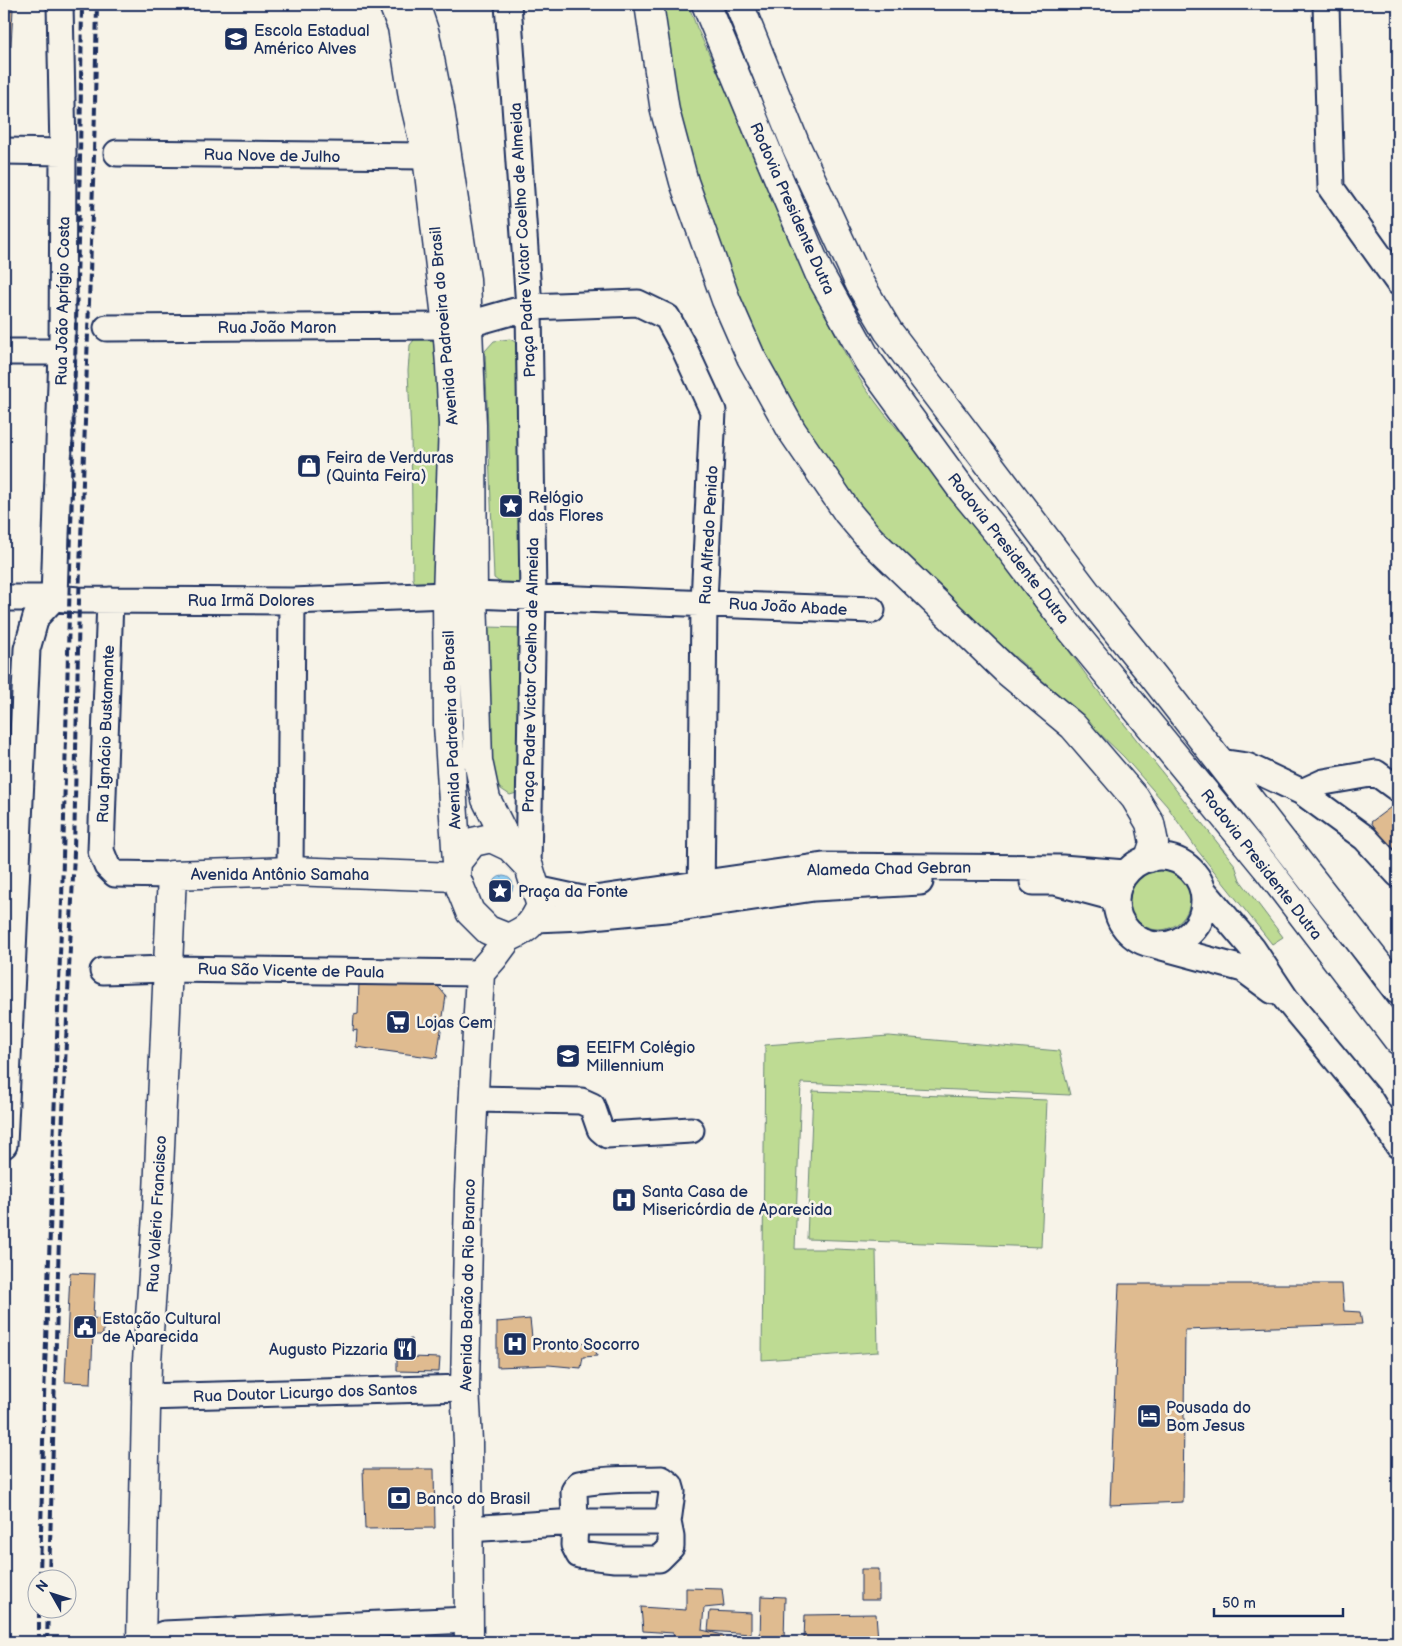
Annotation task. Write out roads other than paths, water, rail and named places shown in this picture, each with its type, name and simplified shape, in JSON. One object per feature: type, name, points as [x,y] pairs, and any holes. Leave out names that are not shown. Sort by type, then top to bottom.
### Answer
[{"type":"main road","name":"Avenida Padroeira do Brasil","points":[[393,4],[402,26],[413,98],[427,156],[458,325],[472,453],[448,725],[457,870]]},
{"type":"main road","name":"Avenida Padroeira do Brasil","points":[[415,4],[425,34],[462,242],[466,279],[458,325]]},
{"type":"main road","points":[[649,4],[665,111],[684,182],[726,300],[751,357],[792,431],[848,514],[871,540],[1008,672],[1073,726],[1135,798],[1150,823],[1154,843],[1149,858]]},
{"type":"main road","name":"Rodovia Presidente Dutra","points":[[706,4],[819,273],[868,360],[963,491],[1001,537],[1070,628],[1266,868],[1398,1040]]},
{"type":"main road","name":"Rodovia Presidente Dutra","points":[[739,4],[796,146],[860,284],[888,331],[1096,605],[1398,990]]},
{"type":"main road","name":"Avenida Padroeira do Brasil","points":[[460,595],[478,761],[486,799],[510,846]]},
{"type":"main road","points":[[480,973],[494,958],[508,938],[524,931],[535,919],[541,906],[532,878],[510,846],[491,838],[473,842],[457,870],[470,912],[488,930],[508,938]]},
{"type":"main road","name":"Avenida Antônio Samaha","points":[[172,875],[290,871],[457,870]]},
{"type":"main road","name":"Rua Valério Francisco","points":[[149,1636],[145,1397],[157,1216],[172,875]]},
{"type":"main road","name":"Avenida Barão do Rio Branco","points":[[468,1631],[468,1441],[465,1388],[468,1190],[480,973]]},
{"type":"street","name":"Rua João Aprígio Costa","points":[[54,598],[62,352],[63,152],[60,4]]},
{"type":"street","name":"Praça Padre Victor Coelho de Almeida","points":[[508,4],[529,307],[533,597],[532,878]]},
{"type":"street","points":[[1326,4],[1331,188],[1398,282]]},
{"type":"street","points":[[4,151],[63,152]]},
{"type":"street","name":"Rua Nove de Julho","points":[[117,153],[427,156]]},
{"type":"street","name":"Rua Alfredo Penido","points":[[529,307],[638,303],[667,317],[713,411],[704,602],[701,894]]},
{"type":"street","name":"Rua João Maron","points":[[107,328],[458,325],[529,307]]},
{"type":"street","points":[[4,352],[62,352]]},
{"type":"street","name":"Rua Irmã Dolores","points":[[4,598],[292,601],[460,595],[533,597]]},
{"type":"street","name":"Rua João Abade","points":[[533,597],[704,602],[872,610]]},
{"type":"street","points":[[4,1145],[27,650],[36,618],[54,598]]},
{"type":"street","name":"Rua Ignácio Bustamante","points":[[107,866],[101,851],[110,600]]},
{"type":"street","points":[[290,871],[292,601]]},
{"type":"street","points":[[1220,762],[1247,766],[1302,792],[1365,838],[1398,874]]},
{"type":"street","points":[[1302,792],[1324,782],[1376,773],[1398,789]]},
{"type":"street","points":[[1157,946],[1171,944],[1184,939],[1202,917],[1204,904],[1203,890],[1198,877],[1188,866],[1176,859],[1162,856],[1136,863],[1125,873],[1118,885],[1115,898],[1116,912],[1122,925],[1131,936],[1143,943],[1243,969],[1286,999]]},
{"type":"street","name":"Avenida Antônio Samaha","points":[[107,866],[115,874],[172,875]]},
{"type":"street","name":"Alameda Chad Gebran","points":[[535,919],[582,917],[701,894],[787,882],[823,866],[962,874],[1055,882],[1115,898]]},
{"type":"street","name":"Alameda Chad Gebran","points":[[962,874],[1062,868],[1125,873]]},
{"type":"street","name":"Alameda Chad Gebran","points":[[532,878],[587,900],[701,894]]},
{"type":"street","points":[[1203,890],[1252,948],[1286,999],[1370,1100],[1398,1145]]},
{"type":"street","name":"Rua São Vicente de Paula","points":[[103,971],[168,969],[480,973]]},
{"type":"street","points":[[473,1099],[581,1101],[592,1106],[600,1129],[606,1135],[691,1130]]},
{"type":"street","name":"Rua Doutor Licurgo dos Santos","points":[[145,1397],[465,1388]]},
{"type":"street","points":[[662,1479],[670,1485],[672,1492],[668,1522],[671,1547],[659,1559],[615,1559],[579,1555],[574,1545],[575,1522],[574,1491],[579,1484],[662,1479]]},
{"type":"street","points":[[468,1529],[575,1522],[668,1522]]},
{"type":"street","points":[[149,1636],[468,1631]]},
{"type":"water","points":[[503,876],[510,879],[513,886],[510,893],[503,896],[496,893],[493,886],[496,879]]},
{"type":"railway","points":[[40,1568],[44,1397],[62,900],[82,4]]},
{"type":"railway","points":[[49,1568],[62,1137],[74,852],[79,600],[94,154],[97,4]]},
{"type":"railway","points":[[39,1618],[39,1642]]},
{"type":"railway","points":[[47,1642],[48,1618]]},
{"type":"place","name":"Escola Estadual Américo Alves","points":[[236,39]]},
{"type":"place","name":"Feira de Verduras (Quinta Feira)","points":[[309,466]]},
{"type":"place","name":"Relógio das Flores","points":[[511,506]]},
{"type":"place","name":"Praça da Fonte","points":[[500,891]]},
{"type":"place","name":"Lojas Cem","points":[[398,1022]]},
{"type":"place","name":"EEIFM Colégio Millennium","points":[[568,1056]]},
{"type":"place","name":"Santa Casa de Misericórdia de Aparecida","points":[[624,1200]]},
{"type":"place","name":"Estação Cultural de Aparecida","points":[[85,1327]]},
{"type":"place","name":"Pronto Socorro","points":[[515,1344]]},
{"type":"place","name":"Augusto Pizzaria","points":[[405,1349]]},
{"type":"place","name":"Pousada do Bom Jesus","points":[[1149,1416]]},
{"type":"place","name":"Banco do Brasil","points":[[399,1498]]}]
